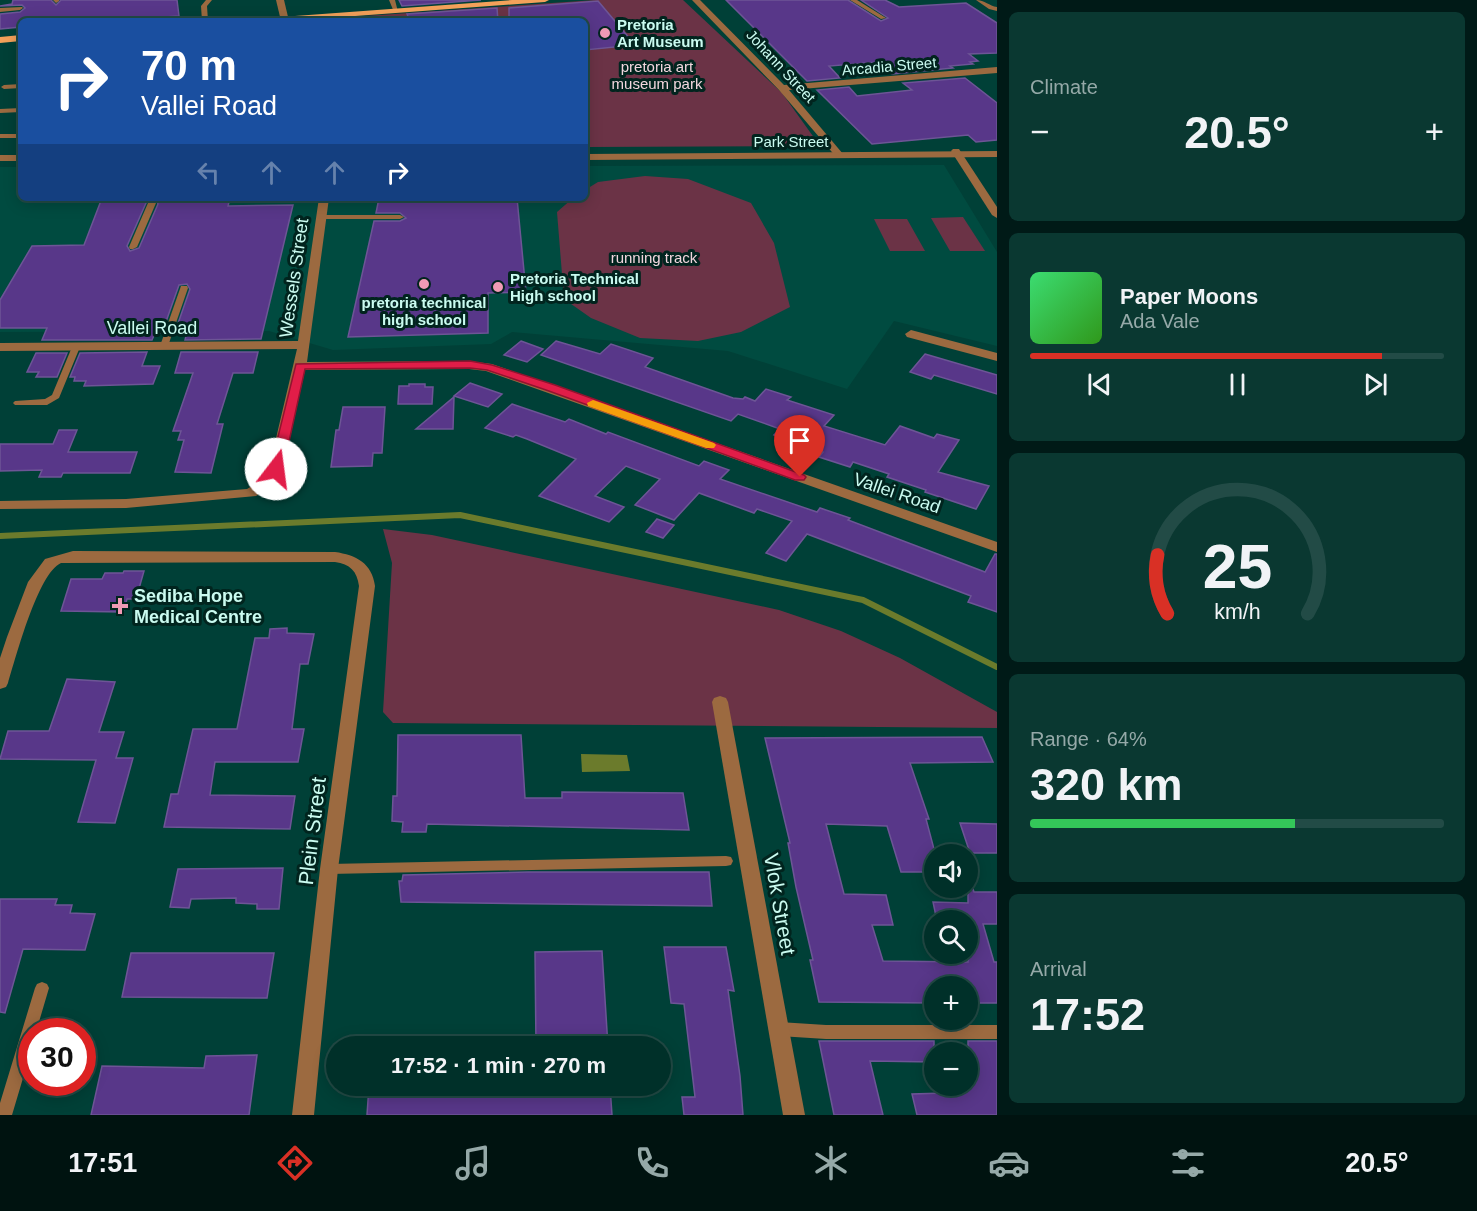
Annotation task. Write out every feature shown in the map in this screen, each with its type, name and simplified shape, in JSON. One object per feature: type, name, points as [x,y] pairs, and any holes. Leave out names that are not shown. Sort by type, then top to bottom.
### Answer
[{"type":"main road","points":[[306,18],[545,0]]},
{"type":"main road","points":[[0,40],[18,38]]},
{"type":"street","points":[[280,0],[284,18]]},
{"type":"street","name":"Johann Street","points":[[696,0],[783,88],[839,154]]},
{"type":"street","name":"Arcadia Street","points":[[783,88],[997,70]]},
{"type":"street","points":[[957,153],[997,215]]},
{"type":"street","name":"Park Street","points":[[588,155],[997,153]]},
{"type":"street","points":[[0,160],[18,160]]},
{"type":"street","name":"Wessels Street","points":[[0,505],[87,507],[153,504],[251,493],[262,486],[276,469],[300,366],[323,201]]},
{"type":"street","points":[[911,334],[997,357]]},
{"type":"street","name":"Vallei Road","points":[[0,347],[304,345]]},
{"type":"street","name":"Vallei Road","points":[[300,366],[470,365],[488,367],[997,547]]},
{"type":"street","name":"Plein Street","points":[[0,683],[35,585],[48,563],[73,556],[335,557],[351,560],[366,575],[367,586],[329,869],[303,1115]]},
{"type":"street","name":"Vlok Street","points":[[720,702],[794,1115]]},
{"type":"lane","points":[[205,18],[204,6],[209,0]]},
{"type":"lane","points":[[392,0],[396,10]]},
{"type":"lane","points":[[853,0],[883,18]]},
{"type":"lane","points":[[979,0],[997,9]]},
{"type":"lane","points":[[0,9],[20,8]]},
{"type":"lane","points":[[4,87],[18,86]]},
{"type":"lane","points":[[0,111],[18,110]]},
{"type":"lane","points":[[0,136],[18,136]]},
{"type":"lane","points":[[134,247],[151,201]]},
{"type":"lane","points":[[320,217],[400,217]]},
{"type":"lane","points":[[164,346],[184,288]]},
{"type":"lane","points":[[18,403],[47,402],[56,396],[76,347]]},
{"type":"lane","points":[[329,869],[726,861]]},
{"type":"lane","points":[[4,1115],[42,988]]},
{"type":"lane","points":[[779,1029],[826,1032],[997,1032]]},
{"type":"shaded area","name":"Pretoria Technical High school","points":[[944,165],[997,252],[997,346],[894,321],[847,389],[728,351],[512,332],[491,344],[333,350],[269,331],[0,332],[0,167],[18,167],[18,201],[588,201],[588,166]]},
{"type":"shaded area","points":[[581,754],[627,755],[630,771],[582,772]]},
{"type":"green space","name":"pretoria art museum park","points":[[596,0],[683,0],[782,93],[820,146],[588,147],[588,18],[336,18]]},
{"type":"green space","name":"running track","points":[[645,176],[688,179],[751,203],[774,243],[790,307],[741,332],[698,341],[640,338],[591,318],[564,299],[557,212],[570,201],[588,201],[588,188],[598,182]]},
{"type":"green space","points":[[963,217],[985,251],[950,251],[931,218]]},
{"type":"green space","points":[[874,219],[907,219],[925,251],[890,251]]},
{"type":"green space","points":[[383,529],[432,535],[779,610],[841,631],[900,658],[997,712],[997,728],[393,723],[383,712],[392,563]]},
{"type":"building","points":[[13,0],[51,0],[56,5],[61,0],[177,0],[179,16],[18,18],[18,27],[0,29],[0,14],[20,12],[25,8],[22,5],[0,6],[12,4]]},
{"type":"building","points":[[399,0],[481,0],[402,6]]},
{"type":"building","points":[[726,0],[848,0],[881,21],[888,18],[861,0],[885,0],[899,7],[966,3],[997,23],[997,53],[969,54],[978,61],[970,62],[973,64],[950,66],[953,68],[892,74],[878,62],[829,66],[840,78],[807,81]]},
{"type":"building","name":"Pretoria Art Museum","points":[[598,1],[635,45],[588,50],[588,18],[509,18],[509,8]]},
{"type":"building","points":[[497,8],[498,18],[409,18],[407,14]]},
{"type":"building","points":[[965,78],[997,103],[997,140],[976,142],[968,135],[872,144],[817,90],[849,87],[857,96],[912,90],[903,83]]},
{"type":"building","points":[[101,201],[145,201],[127,246],[130,251],[139,248],[158,204],[157,201],[229,201],[228,206],[293,205],[261,339],[185,340],[187,332],[175,332],[190,289],[187,284],[179,285],[162,333],[155,333],[152,340],[42,340],[47,328],[0,328],[0,300],[32,246],[84,245]]},
{"type":"building","name":"pretoria technical high school","points":[[378,201],[517,201],[526,292],[488,293],[488,333],[348,337],[374,221],[400,221],[406,218],[400,213],[376,213]]},
{"type":"building","points":[[521,341],[543,349],[527,362],[504,355]]},
{"type":"building","points":[[556,341],[600,354],[611,344],[653,358],[645,367],[733,398],[743,399],[745,397],[755,401],[766,389],[791,397],[787,400],[834,415],[824,426],[885,445],[900,426],[934,438],[937,434],[959,440],[938,472],[989,486],[976,509],[925,492],[926,490],[887,477],[889,474],[853,462],[850,467],[819,457],[823,452],[774,435],[780,429],[738,414],[731,421],[541,355]]},
{"type":"building","points":[[147,352],[142,366],[160,366],[153,384],[84,386],[86,381],[74,381],[75,377],[70,377],[80,353]]},
{"type":"building","points":[[181,352],[258,352],[253,373],[233,373],[217,424],[223,424],[211,473],[175,472],[184,440],[178,440],[181,431],[173,431],[193,373],[175,373]]},
{"type":"building","points":[[36,353],[67,353],[57,377],[36,377],[39,372],[27,372]]},
{"type":"building","points":[[925,354],[997,375],[997,394],[934,375],[931,379],[910,372]]},
{"type":"building","points":[[470,383],[502,394],[488,407],[454,396]]},
{"type":"building","points":[[409,384],[425,384],[425,387],[433,387],[432,404],[398,404],[399,386],[409,386]]},
{"type":"building","points":[[454,397],[453,429],[416,429]]},
{"type":"building","points":[[512,404],[565,422],[569,419],[699,466],[704,461],[729,470],[720,479],[817,512],[820,508],[850,518],[848,520],[985,572],[997,554],[997,612],[968,602],[971,596],[807,534],[786,561],[766,553],[792,521],[757,509],[754,513],[699,493],[674,520],[635,505],[660,479],[626,466],[595,496],[624,507],[609,522],[539,496],[576,459],[516,435],[513,437],[485,428]]},
{"type":"building","points":[[343,407],[385,407],[382,453],[373,453],[372,466],[331,467],[336,430],[339,430]]},
{"type":"building","points":[[59,430],[77,430],[68,452],[137,452],[130,473],[63,473],[61,477],[39,477],[42,470],[0,471],[0,444],[53,444]]},
{"type":"building","points":[[657,519],[674,525],[663,538],[646,532]]},
{"type":"building","points":[[124,571],[144,571],[136,599],[127,599],[123,612],[61,611],[71,579],[102,579],[105,573],[123,573]]},
{"type":"building","points":[[287,628],[287,633],[314,634],[308,664],[300,664],[292,729],[304,729],[298,762],[215,762],[210,795],[295,796],[290,829],[164,827],[171,794],[178,794],[193,729],[237,729],[255,638],[269,638],[270,629]]},
{"type":"building","points":[[67,679],[115,682],[99,732],[124,732],[116,758],[133,758],[115,823],[78,822],[96,760],[0,759],[8,731],[49,731]]},
{"type":"building","points":[[398,735],[521,735],[525,798],[562,798],[562,792],[683,793],[689,830],[427,824],[426,832],[402,832],[403,822],[392,821],[393,796],[397,796]]},
{"type":"building","points":[[982,737],[993,762],[910,763],[929,819],[926,819],[933,844],[924,844],[924,872],[901,872],[887,826],[826,824],[844,894],[886,895],[893,925],[872,925],[883,961],[978,964],[978,910],[935,910],[933,902],[968,903],[968,898],[978,898],[978,892],[997,892],[997,924],[983,924],[994,962],[997,962],[997,1003],[978,1003],[978,976],[924,976],[924,1003],[819,1002],[810,960],[813,960],[788,843],[790,843],[765,738]]},
{"type":"building","points":[[960,823],[997,824],[997,853],[978,853],[978,844],[967,844]]},
{"type":"building","points":[[283,868],[279,909],[257,909],[257,904],[236,903],[236,898],[191,899],[189,908],[170,907],[178,869]]},
{"type":"building","points":[[709,872],[712,906],[401,902],[399,881],[402,881],[403,875]]},
{"type":"building","points":[[0,899],[57,899],[55,905],[72,905],[70,913],[95,914],[85,950],[23,949],[5,1013],[0,1012]]},
{"type":"building","points":[[664,947],[726,947],[734,991],[728,990],[743,1115],[684,1115],[682,1097],[695,1097],[684,1004],[671,1003]]},
{"type":"building","points":[[602,951],[607,1036],[536,1036],[535,952]]},
{"type":"building","points":[[131,953],[274,953],[267,998],[122,997]]},
{"type":"building","points":[[819,1041],[934,1041],[924,1042],[924,1062],[870,1061],[883,1115],[834,1115]]},
{"type":"building","points":[[997,1041],[997,1115],[917,1115],[912,1094],[978,1096],[978,1042],[968,1042]]},
{"type":"building","points":[[257,1055],[249,1115],[91,1115],[102,1066],[204,1068],[206,1056]]},
{"type":"building","points":[[368,1096],[611,1096],[612,1115],[367,1115]]},
{"type":"waterway","points":[[0,536],[460,515],[863,600],[997,667]]},
{"type":"slow traffic","points":[[593,403],[710,445]]},
{"type":"place","name":"Pretoria Art Museum","points":[[605,33]]},
{"type":"place","name":"pretoria technical high school","points":[[424,284]]},
{"type":"place","name":"Pretoria Technical High school","points":[[498,287]]},
{"type":"place","name":"Sediba Hope Medical Centre","points":[[120,606]]},
{"type":"route","points":[[276,469],[300,366],[470,365],[488,367],[550,388],[800,477]]}]
